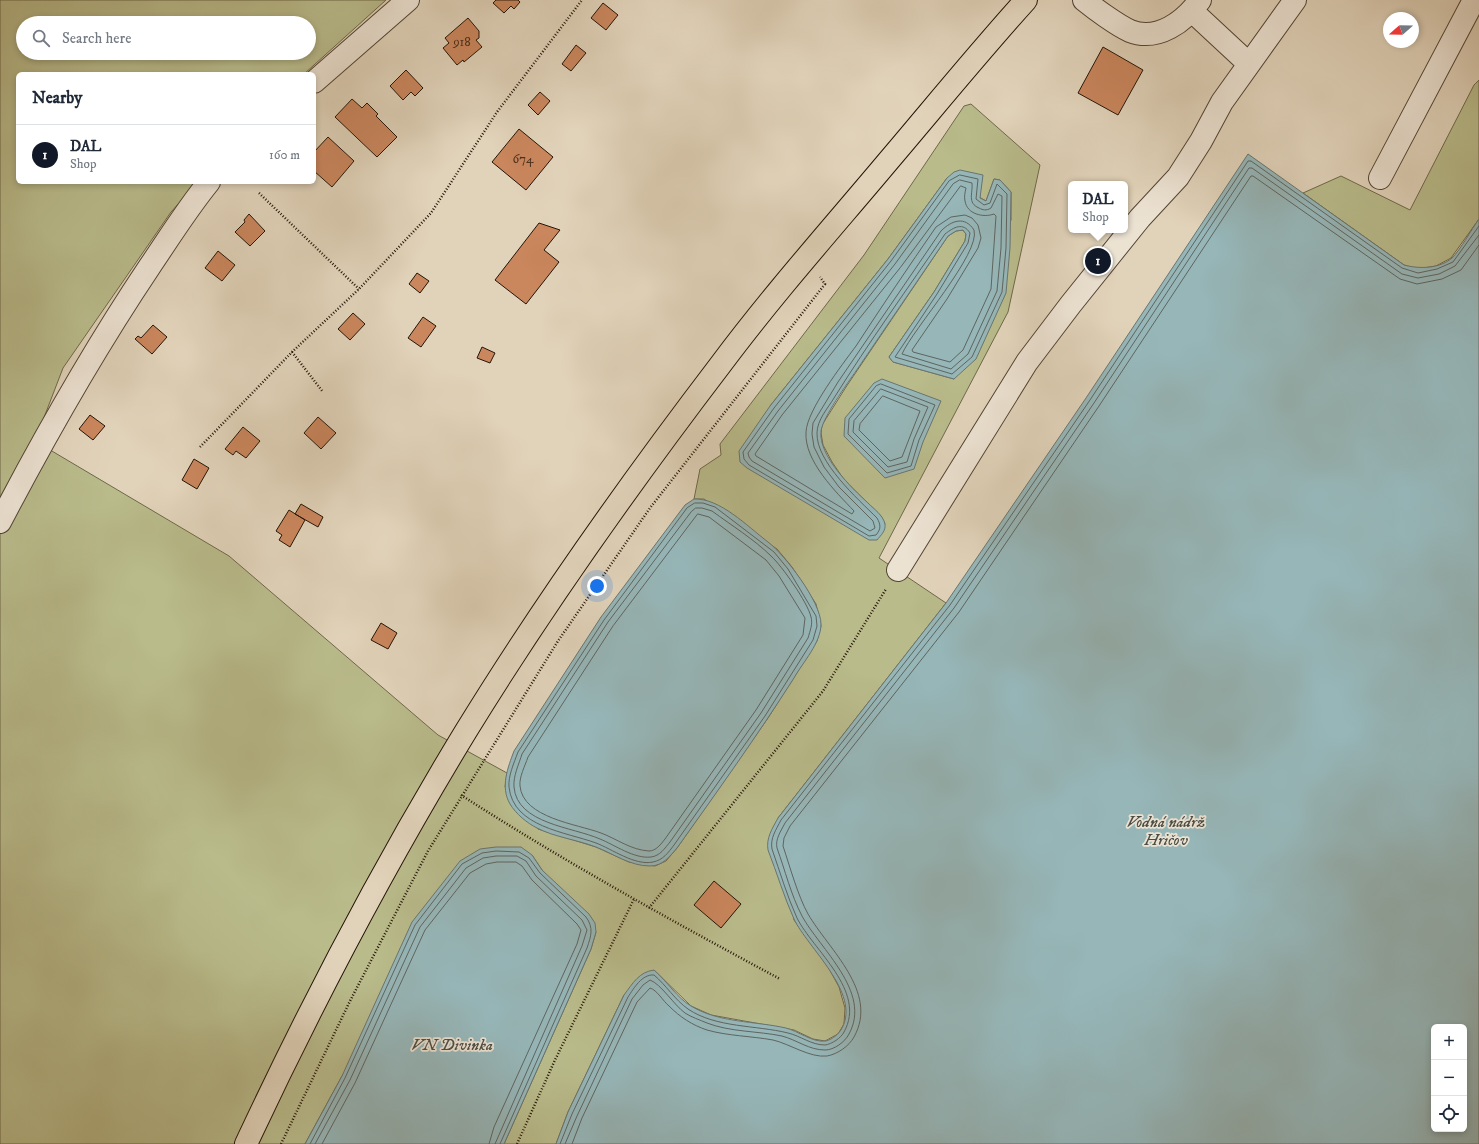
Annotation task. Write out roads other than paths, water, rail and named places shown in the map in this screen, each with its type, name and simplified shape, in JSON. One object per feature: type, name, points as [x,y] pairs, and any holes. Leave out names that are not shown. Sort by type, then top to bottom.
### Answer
[{"type":"main road","points":[[246,1144],[279,1074],[342,949],[409,828],[467,730],[603,525],[722,362],[805,260],[1026,0]]},
{"type":"lane","points":[[316,80],[408,0]]},
{"type":"lane","points":[[1084,0],[1130,31],[1152,34],[1177,25],[1196,6],[1249,64]]},
{"type":"lane","points":[[1128,233],[1178,177],[1202,141],[1222,102],[1295,0]]},
{"type":"lane","points":[[1380,178],[1474,0]]},
{"type":"lane","points":[[0,522],[43,442],[118,314],[190,205],[206,184]]},
{"type":"lane","points":[[898,570],[1027,362],[1128,233]]},
{"type":"water","name":"Vodná nádrž Hričov","points":[[1248,154],[1404,265],[1429,267],[1447,262],[1459,250],[1479,219],[1479,1144],[556,1144],[568,1112],[624,995],[630,986],[640,976],[649,971],[654,970],[686,1003],[713,1016],[786,1028],[811,1039],[821,1041],[831,1039],[841,1030],[846,1014],[844,1000],[839,986],[794,919],[768,850],[768,841],[778,818],[946,603],[1086,398]]},
{"type":"water","points":[[960,170],[983,175],[980,198],[986,201],[994,179],[1000,180],[1011,192],[1010,248],[1006,293],[976,359],[954,379],[893,362],[889,357],[934,292],[965,241],[966,234],[963,230],[956,231],[948,236],[841,392],[826,418],[821,431],[825,451],[830,461],[853,489],[878,512],[885,524],[882,535],[877,540],[869,540],[747,468],[740,462],[739,451],[770,406],[888,259],[947,178],[954,172]]},
{"type":"water","points":[[882,379],[941,401],[923,442],[914,469],[885,478],[844,436],[845,418],[874,383]]},
{"type":"water","points":[[694,499],[714,503],[733,514],[775,548],[792,568],[809,592],[815,604],[821,624],[818,638],[811,652],[737,764],[672,854],[659,864],[650,866],[629,862],[603,850],[551,834],[529,824],[512,808],[507,797],[505,784],[509,764],[514,751],[601,617],[685,505]]},
{"type":"water","name":"VN Divinka","points":[[496,847],[521,847],[532,855],[542,870],[589,914],[595,923],[596,932],[591,949],[504,1144],[305,1144],[342,1076],[412,922],[460,861],[480,849]]},
{"type":"place","name":"DAL","points":[[1098,261]]}]
